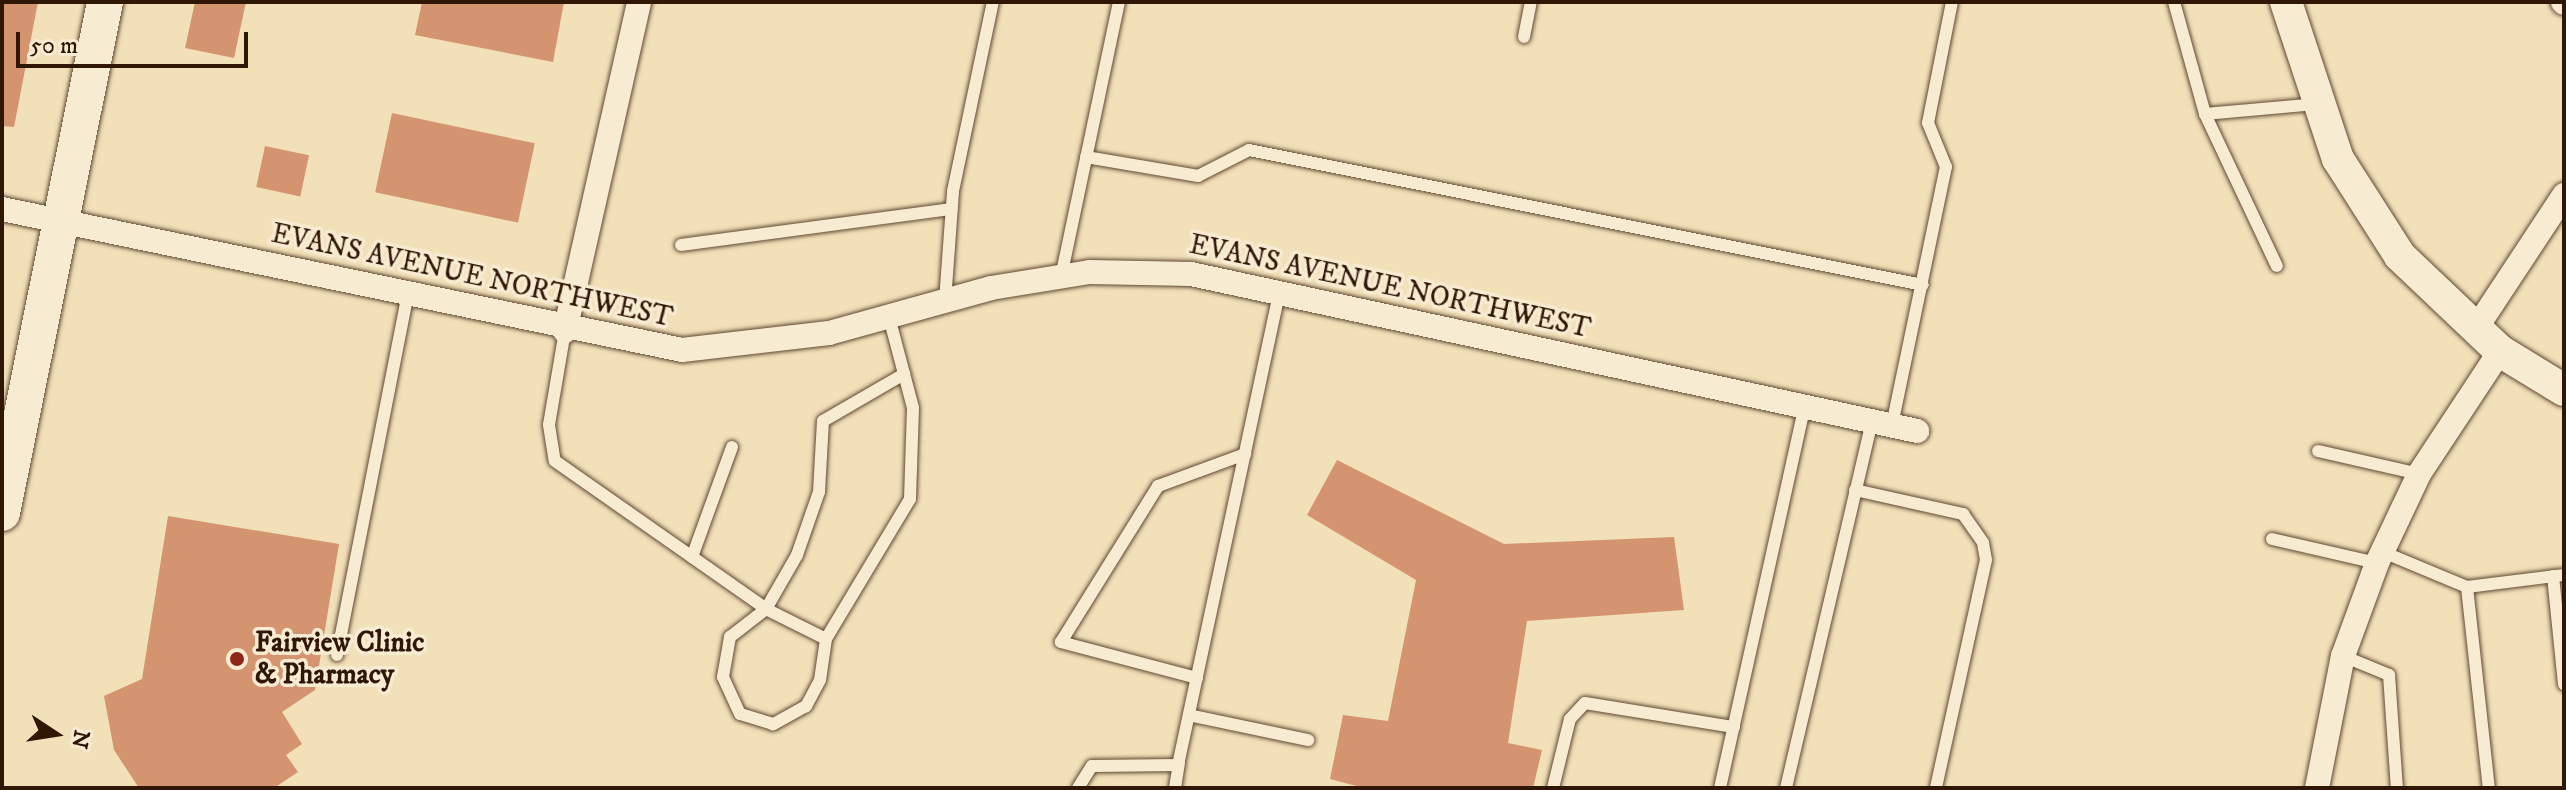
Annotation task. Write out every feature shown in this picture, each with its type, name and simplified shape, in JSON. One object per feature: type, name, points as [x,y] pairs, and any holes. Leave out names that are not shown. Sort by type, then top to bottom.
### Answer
[{"type":"main road","points":[[2,513],[105,2]]},
{"type":"street","points":[[565,331],[639,2]]},
{"type":"street","points":[[2286,2],[2316,104],[2338,159],[2392,244],[2475,330],[2500,351],[2564,390]]},
{"type":"street","points":[[2475,330],[2564,195]]},
{"type":"street","name":"EVANS AVENUE NORTHWEST","points":[[2,209],[408,294],[565,331],[682,350],[719,348],[889,317],[945,301],[1061,277],[1166,272],[1280,291],[1917,431]]},
{"type":"street","points":[[2317,788],[2343,656],[2380,558],[2419,474],[2500,351]]},
{"type":"lane","points":[[945,301],[952,209],[993,2]]},
{"type":"lane","points":[[1061,277],[1119,2]]},
{"type":"lane","points":[[1524,37],[1531,2]]},
{"type":"lane","points":[[1786,788],[1855,490],[1882,423],[1923,285],[1946,167],[1928,123],[1952,2]]},
{"type":"lane","points":[[2174,2],[2205,114],[2277,266]]},
{"type":"lane","points":[[2205,114],[2316,104]]},
{"type":"lane","points":[[1086,157],[1198,176],[1249,150],[1923,285]]},
{"type":"lane","points":[[681,245],[952,209]]},
{"type":"lane","points":[[1175,788],[1280,291]]},
{"type":"lane","points":[[337,655],[408,294]]},
{"type":"lane","points":[[889,317],[913,408],[910,499],[826,639],[820,680],[806,706],[773,724],[740,714],[723,677],[730,637],[766,609],[797,555],[819,492],[823,421],[904,374]]},
{"type":"lane","points":[[565,331],[549,425],[555,461],[766,609],[826,639]]},
{"type":"lane","points":[[1720,788],[1805,406]]},
{"type":"lane","points":[[692,557],[732,447]]},
{"type":"lane","points":[[2318,451],[2419,474]]},
{"type":"lane","points":[[1197,678],[1061,642],[1158,486],[1245,454]]},
{"type":"lane","points":[[1855,490],[1963,514],[1983,543],[1986,560],[1936,788]]},
{"type":"lane","points":[[2272,539],[2380,558],[2467,587],[2558,576],[2564,684]]},
{"type":"lane","points":[[2467,587],[2489,788]]},
{"type":"lane","points":[[2343,656],[2389,675],[2397,788]]},
{"type":"lane","points":[[1553,788],[1570,719],[1585,703],[1734,727]]},
{"type":"lane","points":[[1189,715],[1308,740]]},
{"type":"lane","points":[[1078,788],[1092,766],[1179,763]]},
{"type":"building","points":[[2,2],[38,2],[14,127],[2,126]]},
{"type":"building","points":[[195,2],[246,2],[234,58],[185,48]]},
{"type":"building","points":[[422,2],[564,2],[553,62],[415,35]]},
{"type":"building","points":[[392,113],[535,143],[518,223],[375,192]]},
{"type":"building","points":[[265,146],[309,155],[300,196],[256,187]]},
{"type":"building","points":[[1337,460],[1504,544],[1674,537],[1684,610],[1527,621],[1508,743],[1542,750],[1533,788],[1364,788],[1330,779],[1343,715],[1388,721],[1416,580],[1307,515]]},
{"type":"building","name":"Fairview Clinic & Pharmacy","points":[[168,516],[339,544],[315,690],[282,712],[302,744],[286,755],[298,772],[274,788],[139,788],[114,750],[104,696],[142,679]]},
{"type":"place","name":"Fairview Clinic & Pharmacy","points":[[237,659]]}]
